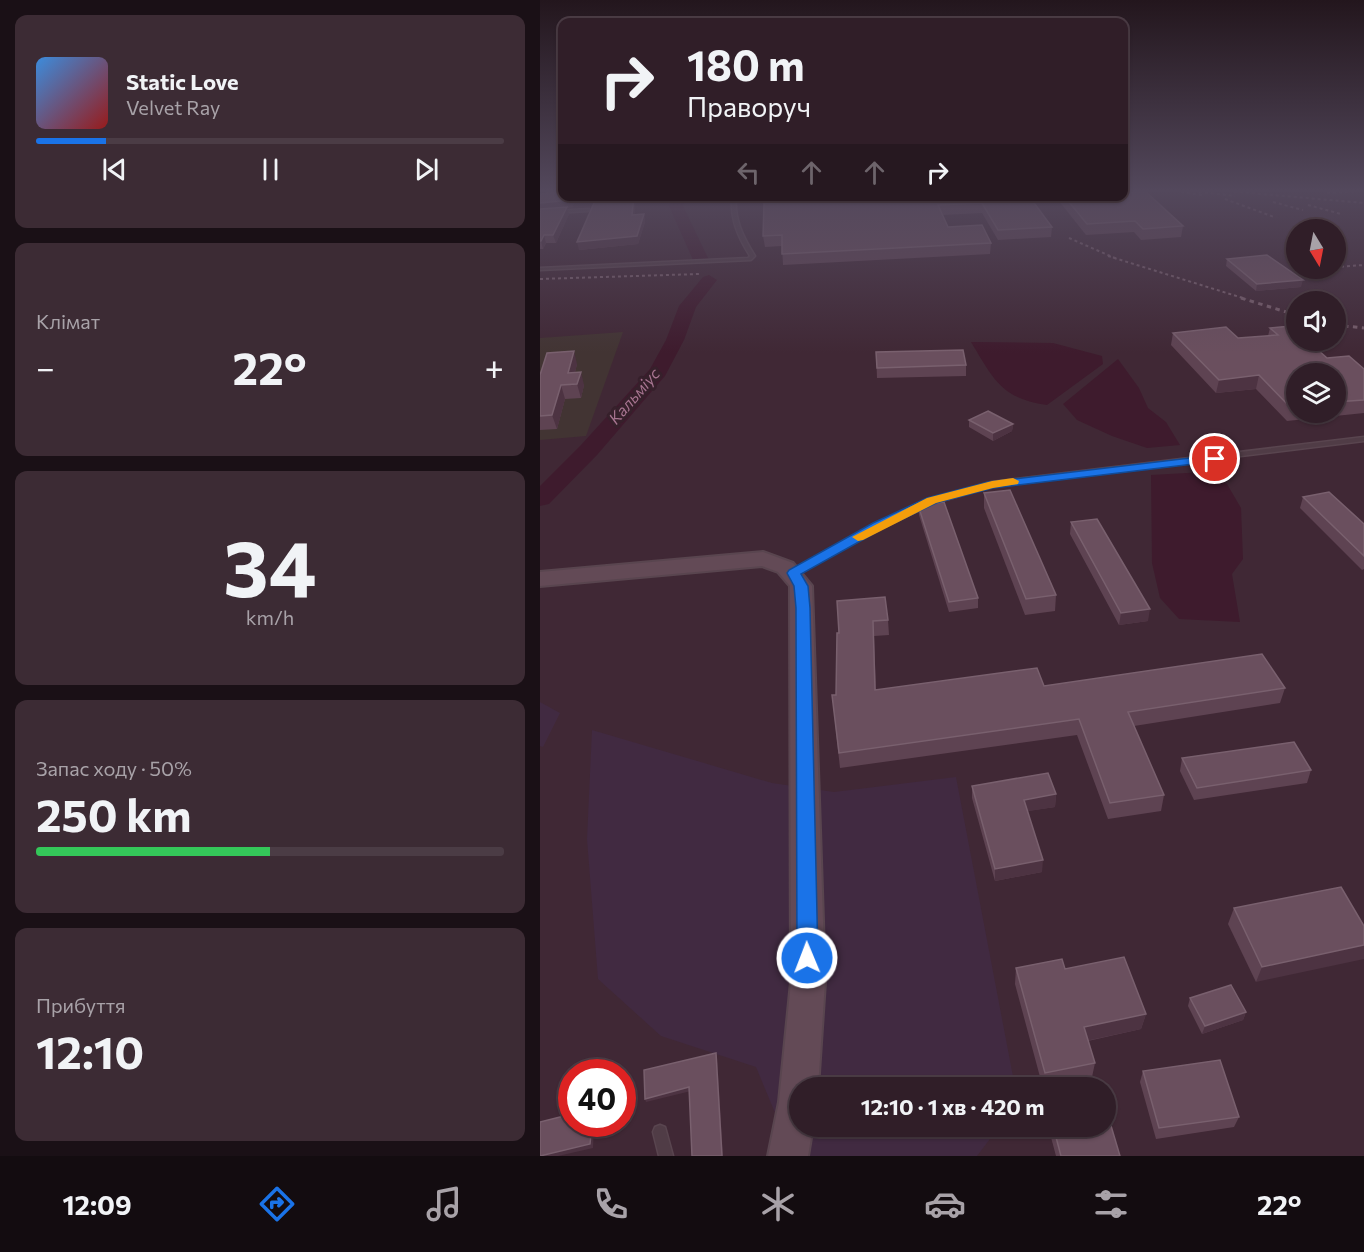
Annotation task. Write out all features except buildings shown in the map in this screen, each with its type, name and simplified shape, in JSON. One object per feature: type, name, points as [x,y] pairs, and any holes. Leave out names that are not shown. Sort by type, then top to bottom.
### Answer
[{"type":"street","points":[[547,579],[763,560],[782,564],[794,573],[801,586],[808,982],[798,1102],[788,1156]]},
{"type":"lane","points":[[540,269],[749,259],[753,256],[747,245]]},
{"type":"lane","points":[[794,573],[877,526],[932,501],[992,484],[1364,439]]},
{"type":"lane","points":[[660,1132],[666,1156]]},
{"type":"shaded area","points":[[623,332],[586,436],[540,440],[540,338]]},
{"type":"shaded area","points":[[971,342],[1053,343],[1102,356],[1103,364],[1047,405],[1019,398],[1000,385]]},
{"type":"shaded area","points":[[1118,359],[1139,388],[1148,408],[1166,422],[1180,445],[1147,448],[1112,436],[1077,420],[1063,404]]},
{"type":"shaded area","points":[[1205,472],[1227,484],[1241,508],[1243,559],[1232,574],[1240,622],[1179,619],[1160,598],[1152,563],[1151,475]]},
{"type":"shaded area","points":[[540,702],[560,713],[543,747],[540,746]]},
{"type":"shaded area","points":[[592,730],[772,783],[834,792],[956,777],[1013,1077],[789,1077],[789,1137],[991,1137],[977,1156],[793,1156],[756,1067],[661,1036],[598,979],[587,839]]},
{"type":"waterway","name":"Кальміус","points":[[694,245],[701,260]]},
{"type":"waterway","name":"Кальміус","points":[[540,499],[589,450],[658,372],[675,340],[688,306],[709,280]]},
{"type":"railway","points":[[1085,245],[1115,258]]},
{"type":"railway","points":[[1108,256],[1115,258]]},
{"type":"railway","points":[[1115,258],[1246,299]]},
{"type":"railway","points":[[1346,266],[1364,265]]},
{"type":"railway","points":[[540,279],[699,274]]},
{"type":"railway","points":[[1241,298],[1286,312]]},
{"type":"railway","points":[[1346,326],[1364,328]]},
{"type":"slow traffic","points":[[858,537],[932,501],[992,484],[1013,481]]},
{"type":"route","points":[[807,958],[803,608],[801,586],[794,573],[877,526],[932,501],[992,484],[1215,459]]}]
